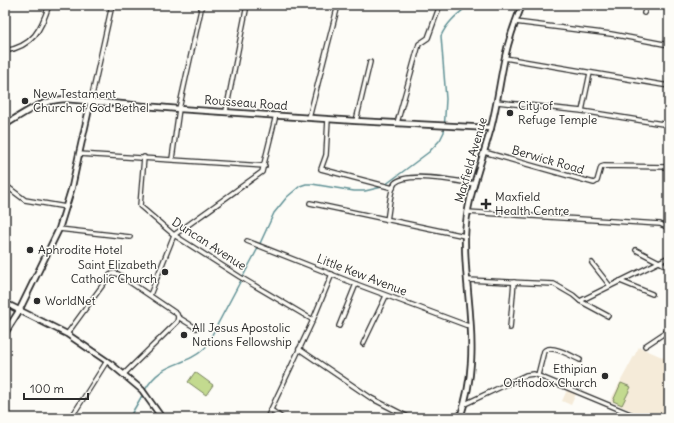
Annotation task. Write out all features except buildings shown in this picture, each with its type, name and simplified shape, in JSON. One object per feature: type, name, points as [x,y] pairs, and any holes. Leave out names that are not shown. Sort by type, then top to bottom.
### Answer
[{"type":"street","points":[[5,52],[23,45],[33,39],[43,25],[50,5]]},
{"type":"street","points":[[5,333],[19,311],[59,229],[72,187],[78,154],[112,5]]},
{"type":"street","points":[[172,160],[180,109],[202,5]]},
{"type":"street","points":[[226,111],[247,5]]},
{"type":"street","points":[[309,118],[338,5]]},
{"type":"street","points":[[397,123],[418,44],[428,38],[440,5]]},
{"type":"street","name":"Maxfield Avenue","points":[[460,418],[469,386],[471,361],[465,236],[467,212],[491,128],[505,58],[515,22],[522,5]]},
{"type":"street","points":[[644,13],[647,5]]},
{"type":"street","points":[[515,22],[611,34],[669,45]]},
{"type":"street","points":[[505,58],[669,86]]},
{"type":"street","points":[[356,121],[370,62]]},
{"type":"street","points":[[582,112],[590,73]]},
{"type":"street","name":"Rousseau Road","points":[[5,124],[43,102],[54,99],[65,99],[309,118],[491,128]]},
{"type":"street","points":[[497,102],[582,112],[669,125]]},
{"type":"street","points":[[150,295],[174,235],[262,172],[265,166],[276,115]]},
{"type":"street","points":[[328,119],[326,155],[321,169],[393,188]]},
{"type":"street","name":"Berwick Road","points":[[484,152],[594,183],[597,181],[601,167],[604,166],[669,167]]},
{"type":"street","points":[[78,154],[265,166]]},
{"type":"street","name":"Duncan Avenue","points":[[144,158],[140,206],[174,235],[240,277],[313,320]]},
{"type":"street","points":[[387,220],[393,188],[396,183],[411,177],[420,177],[474,184]]},
{"type":"street","points":[[5,185],[25,200],[66,206]]},
{"type":"street","points":[[310,203],[465,236]]},
{"type":"street","points":[[467,212],[660,224],[668,228],[669,216]]},
{"type":"street","points":[[59,229],[130,237]]},
{"type":"street","name":"Little Kew Avenue","points":[[247,241],[386,296],[406,302],[470,327]]},
{"type":"street","points":[[636,250],[669,267]]},
{"type":"street","points":[[580,301],[669,257]]},
{"type":"street","points":[[592,263],[610,286]]},
{"type":"street","points":[[66,334],[112,274],[118,274],[177,314],[178,318],[196,328]]},
{"type":"street","points":[[267,418],[313,320],[332,274]]},
{"type":"street","points":[[467,280],[554,284],[580,301],[608,316]]},
{"type":"street","points":[[620,281],[652,294]]},
{"type":"street","points":[[510,328],[514,282]]},
{"type":"street","points":[[339,326],[356,284]]},
{"type":"street","points":[[363,344],[386,296]]},
{"type":"street","points":[[5,303],[66,334],[124,374],[142,390],[162,418]]},
{"type":"street","points":[[124,374],[176,322],[178,318]]},
{"type":"street","points":[[645,346],[669,330]]},
{"type":"street","points":[[538,375],[544,351],[546,349],[550,348],[580,360]]},
{"type":"street","points":[[299,349],[371,398],[410,418]]},
{"type":"street","points":[[71,418],[106,361]]},
{"type":"street","points":[[465,404],[530,374],[538,375],[640,418]]},
{"type":"street","points":[[271,410],[282,418]]},
{"type":"shaded area","points":[[639,347],[669,360],[669,418],[648,418],[610,401]]},
{"type":"shaded area","points":[[567,390],[576,394],[571,405],[562,401]]},
{"type":"green space","points":[[195,372],[213,385],[206,395],[188,382]]},
{"type":"green space","points":[[621,383],[631,387],[622,405],[613,401]]},
{"type":"waterway","points":[[385,185],[429,152],[440,140],[444,132],[446,99],[441,36],[450,22],[469,5]]},
{"type":"waterway","points":[[145,390],[152,380],[166,369],[189,359],[205,348],[257,250],[274,213],[287,197],[300,186],[306,184],[354,191],[365,191],[382,187]]},
{"type":"waterway","points":[[129,418],[143,394]]},
{"type":"place","name":"New Testament Church of God Bethel","points":[[25,101]]},
{"type":"place","name":"City of Refuge Temple","points":[[510,113]]},
{"type":"place","name":"Maxfield Health Centre","points":[[486,204]]},
{"type":"place","name":"Aphrodite Hotel","points":[[30,250]]},
{"type":"place","name":"Saint Elizabeth Catholic Church","points":[[165,272]]},
{"type":"place","name":"WorldNet","points":[[37,301]]},
{"type":"place","name":"All Jesus Apostolic Nations Fellowship","points":[[184,335]]},
{"type":"place","name":"Ethipian Orthodox Church","points":[[605,376]]}]
